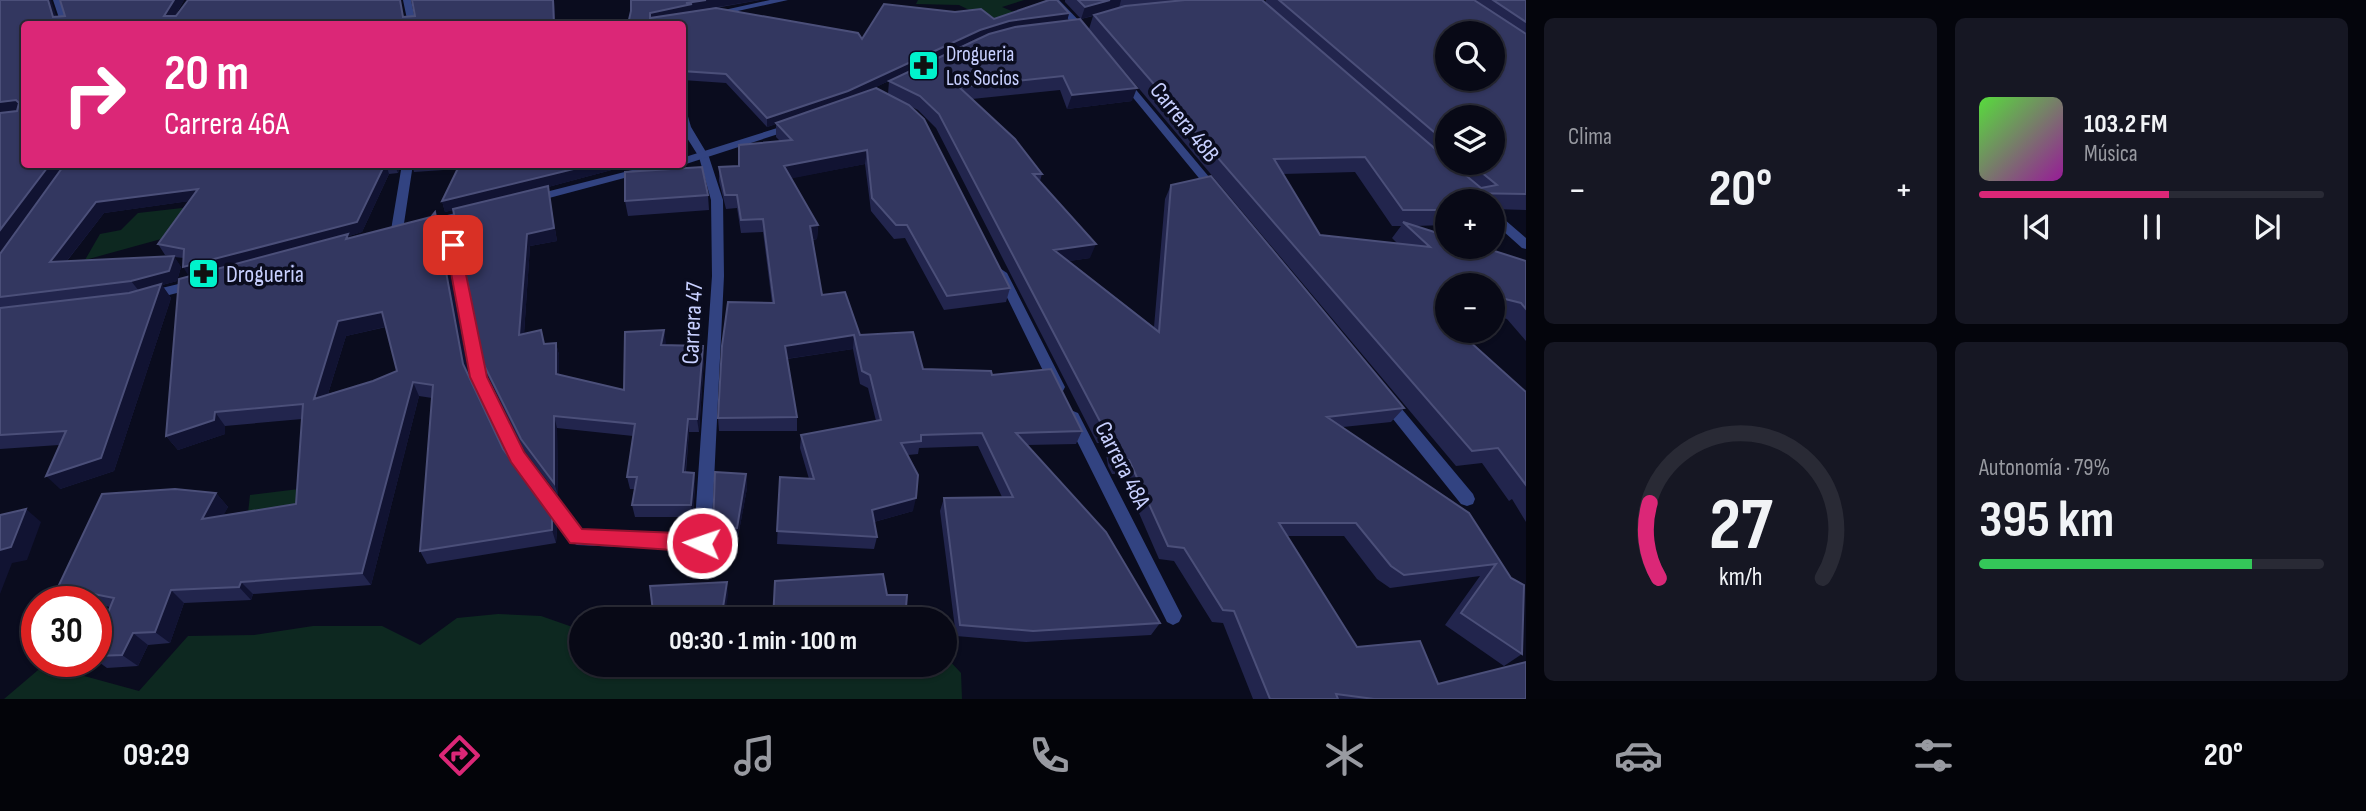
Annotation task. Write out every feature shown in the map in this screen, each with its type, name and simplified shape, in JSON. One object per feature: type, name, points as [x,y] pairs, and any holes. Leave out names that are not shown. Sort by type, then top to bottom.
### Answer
[{"type":"street","points":[[57,0],[64,21]]},
{"type":"street","points":[[407,0],[411,21]]},
{"type":"street","points":[[702,16],[784,0]]},
{"type":"street","points":[[1054,0],[1097,47]]},
{"type":"street","name":"Carrera 48B","points":[[1114,69],[1220,198]]},
{"type":"street","points":[[686,161],[803,122]]},
{"type":"street","name":"Carrera 47","points":[[447,219],[478,377],[517,457],[577,537],[702,543],[718,275],[717,200],[704,157],[686,127]]},
{"type":"street","points":[[407,168],[390,232],[487,209]]},
{"type":"street","points":[[527,200],[656,168]]},
{"type":"street","points":[[1505,227],[1526,245]]},
{"type":"street","name":"Carrera 48A","points":[[996,262],[1173,616]]},
{"type":"street","points":[[139,299],[203,281]]},
{"type":"street","points":[[1379,391],[1467,499]]},
{"type":"green space","points":[[918,0],[1024,0],[1002,7],[1021,15],[1000,25],[959,5],[916,4]]},
{"type":"green space","points":[[191,207],[172,236],[85,260],[100,234],[121,230],[138,213]]},
{"type":"green space","points":[[299,489],[295,513],[247,522],[250,495]]},
{"type":"green space","points":[[498,614],[541,616],[569,626],[569,677],[957,677],[957,669],[961,673],[962,699],[4,699],[30,677],[88,677],[139,691],[188,636],[254,635],[313,626],[382,626],[420,645],[457,618]]},
{"type":"building","points":[[0,0],[48,0],[53,17],[65,16],[60,0],[174,0],[164,16],[176,16],[188,0],[400,0],[403,17],[415,16],[412,0],[553,0],[554,21],[21,21],[21,168],[47,168],[0,230],[0,113],[17,111],[19,103],[16,100],[0,102]]},
{"type":"building","points":[[631,0],[706,0],[650,13],[650,18],[716,8],[858,33],[862,39],[884,4],[955,12],[981,9],[994,19],[1049,0],[1057,0],[1069,13],[1009,21],[980,30],[848,91],[767,118],[726,74],[686,71],[686,21],[629,21]]},
{"type":"building","points":[[1078,0],[1110,0],[1085,7]]},
{"type":"building","points":[[1185,0],[1262,0],[1435,149],[1435,175],[1465,175],[1481,188],[1497,185],[1485,175],[1505,175],[1505,105],[1435,105],[1435,133],[1279,0],[1474,0],[1526,34],[1526,194],[1505,194],[1505,189],[1435,189],[1435,210],[1403,210],[1365,157],[1274,159],[1320,235],[1430,247],[1403,222],[1435,232],[1435,259],[1505,259],[1505,254],[1526,261],[1526,309],[1521,303],[1505,299],[1505,273],[1435,273],[1435,343],[1471,343],[1526,392],[1526,485],[1498,448],[1472,451],[1094,15],[1125,6]]},
{"type":"building","points":[[1493,0],[1526,0],[1526,22]]},
{"type":"building","points":[[1080,19],[1137,88],[1072,95],[1063,76],[959,87],[1015,139],[1042,174],[1033,174],[1096,244],[1054,250],[1159,332],[1171,185],[1211,176],[1404,408],[1327,417],[1469,513],[1511,578],[1524,585],[1522,654],[1461,613],[1496,564],[1404,575],[1391,566],[1356,523],[1279,523],[1357,647],[1420,641],[1438,684],[1526,662],[1526,699],[1374,699],[1336,694],[1338,699],[1270,699],[1234,611],[1223,610],[1184,548],[1168,546],[1129,460],[1120,460],[1111,429],[1104,429],[939,114],[920,96],[889,81],[989,34],[1015,27]]},
{"type":"building","points":[[876,88],[909,105],[924,119],[1010,288],[947,296],[907,225],[896,225],[872,198],[867,150],[784,166],[818,225],[810,226],[822,295],[845,292],[860,335],[913,332],[923,369],[991,371],[992,375],[1051,369],[1082,431],[1016,433],[1106,532],[1160,623],[1033,631],[960,625],[944,498],[1013,497],[982,433],[921,435],[921,441],[901,443],[918,475],[916,498],[872,510],[877,537],[777,531],[780,477],[814,479],[801,435],[881,420],[870,375],[862,371],[854,335],[785,346],[797,417],[718,418],[722,346],[728,302],[774,303],[763,219],[741,220],[737,195],[725,195],[719,167],[739,166],[739,145],[792,140],[776,123]]},
{"type":"building","points":[[702,167],[708,195],[625,201],[625,172]]},
{"type":"building","points":[[62,168],[383,168],[357,222],[183,267],[184,249],[158,244],[198,189],[96,202],[50,262],[174,256],[169,271],[131,281],[0,297],[0,254]]},
{"type":"building","points":[[458,168],[578,168],[442,201]]},
{"type":"building","points":[[548,186],[554,228],[527,234],[519,335],[541,330],[544,344],[556,343],[556,374],[624,390],[625,332],[664,330],[661,345],[703,346],[697,419],[688,419],[683,472],[694,473],[691,505],[632,505],[637,477],[627,477],[635,424],[554,416],[554,483],[521,439],[483,363],[453,209]]},
{"type":"building","points":[[435,212],[463,364],[503,449],[552,514],[552,530],[420,551],[433,385],[413,382],[362,573],[241,582],[239,587],[171,590],[155,632],[133,633],[122,655],[112,655],[112,586],[58,586],[102,494],[175,489],[216,493],[202,519],[296,504],[303,404],[215,412],[214,420],[166,436],[179,279],[348,234],[346,239],[431,217]],"holes":[[[382,312],[397,371],[314,399],[338,321]]]},
{"type":"building","points":[[161,284],[101,458],[46,476],[66,431],[0,435],[0,308],[129,293]]},
{"type":"building","points":[[715,472],[746,474],[737,528],[713,527]]},
{"type":"building","points":[[26,509],[11,547],[0,550],[0,515]]},
{"type":"building","points":[[883,574],[887,595],[907,595],[906,607],[774,607],[775,581]]},
{"type":"building","points":[[727,582],[723,607],[652,607],[650,586]]},
{"type":"place","name":"Drogueria Los Socios","points":[[923,66]]},
{"type":"place","name":"Drogueria","points":[[203,274]]},
{"type":"route","points":[[453,245],[478,377],[517,457],[577,537],[702,543]]}]
